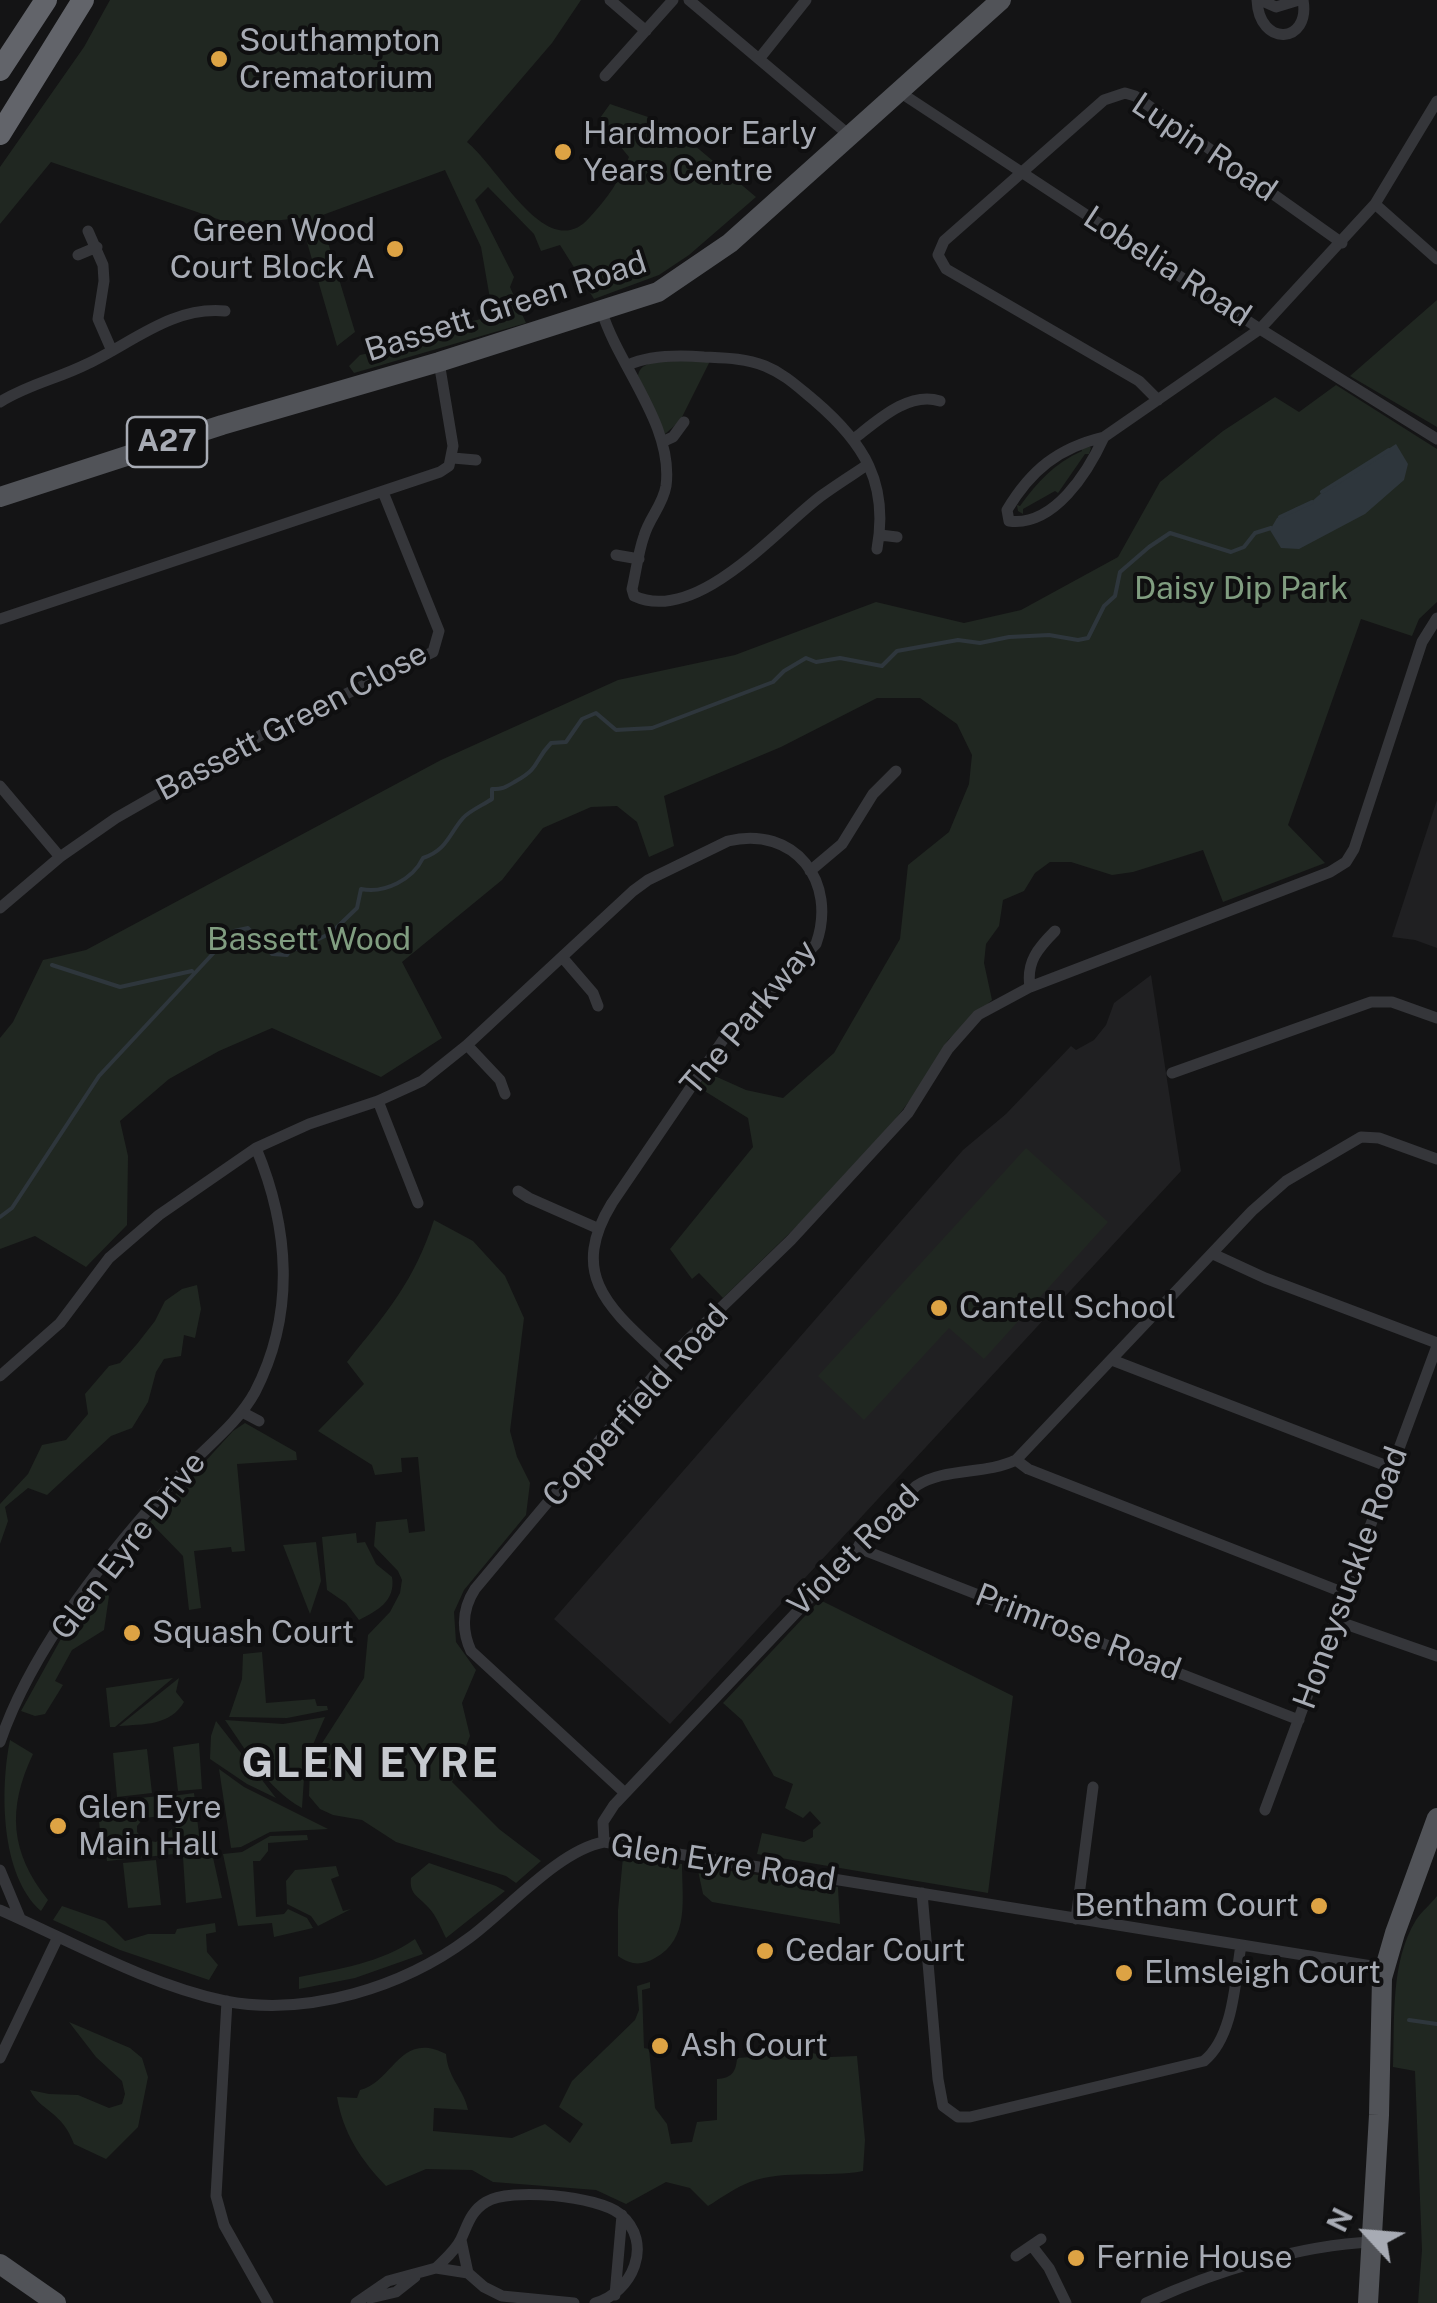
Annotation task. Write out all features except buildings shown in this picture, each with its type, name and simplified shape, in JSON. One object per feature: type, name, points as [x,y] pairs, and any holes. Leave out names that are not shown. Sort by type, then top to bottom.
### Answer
[{"type":"highway","points":[[0,70],[46,0]]},
{"type":"highway","points":[[0,131],[84,0]]},
{"type":"main road","name":"Bassett Green Road","points":[[0,497],[658,292],[730,244],[1001,0]]},
{"type":"main road","points":[[1368,2303],[1384,1968],[1437,1818]]},
{"type":"main road","points":[[0,2264],[56,2303]]},
{"type":"street","points":[[610,0],[646,31]]},
{"type":"street","points":[[605,76],[673,0]]},
{"type":"street","points":[[688,0],[850,135]]},
{"type":"street","points":[[759,59],[806,0]]},
{"type":"street","points":[[1259,0],[1276,7],[1301,0],[1304,20],[1298,28],[1282,35],[1273,33],[1261,23],[1259,0]]},
{"type":"street","name":"Lobelia Road","points":[[898,91],[1260,329],[1437,440]]},
{"type":"street","name":"Lupin Road","points":[[1022,172],[1104,100],[1125,93],[1135,96],[1342,243]]},
{"type":"street","points":[[1104,437],[1094,460],[1066,496],[1028,520],[1009,521],[1007,510],[1036,470],[1066,449],[1104,437],[1260,329],[1375,204],[1437,101]]},
{"type":"street","points":[[1022,172],[944,240],[938,255],[941,264],[1139,381],[1158,400]]},
{"type":"street","points":[[1375,204],[1437,260]]},
{"type":"street","points":[[88,231],[97,247],[104,281],[98,319],[112,350]]},
{"type":"street","points":[[78,256],[97,247]]},
{"type":"street","points":[[0,402],[26,386],[84,366],[205,303],[225,311]]},
{"type":"street","points":[[602,312],[662,442],[666,461],[666,488],[644,533],[632,589],[634,596],[654,600],[693,593],[736,569],[820,496],[867,465]]},
{"type":"street","points":[[628,365],[686,356],[747,360],[788,378],[855,438],[881,500],[878,549]]},
{"type":"street","points":[[0,619],[440,472],[453,458],[440,362]]},
{"type":"street","points":[[855,438],[898,408],[921,398],[940,401]]},
{"type":"street","points":[[662,442],[672,437],[684,422]]},
{"type":"street","points":[[453,458],[476,460]]},
{"type":"street","name":"Bassett Green Close","points":[[0,908],[60,856],[116,818],[248,742],[433,652],[438,639],[437,623],[384,492]]},
{"type":"street","points":[[880,535],[898,537]]},
{"type":"street","points":[[616,555],[639,559]]},
{"type":"street","name":"Copperfield Road","points":[[626,1793],[470,1651],[464,1626],[467,1600],[666,1361],[791,1240],[908,1113],[961,1031],[978,1015],[1030,987],[1253,904],[1346,862],[1354,849],[1422,642],[1437,618]]},
{"type":"street","points":[[0,1376],[60,1323],[109,1258],[159,1215],[256,1148],[422,1081],[467,1045],[648,880],[728,841],[755,837],[781,843],[810,871],[842,844],[874,794],[894,777]]},
{"type":"street","points":[[0,786],[60,856]]},
{"type":"street","name":"The Parkway","points":[[597,1228],[723,1040],[816,944],[823,924],[822,899],[810,871]]},
{"type":"street","points":[[1030,987],[1031,962],[1055,931]]},
{"type":"street","points":[[562,957],[593,992],[598,1006]]},
{"type":"street","points":[[1172,1073],[1371,1002],[1392,1002],[1437,1018]]},
{"type":"street","points":[[467,1045],[500,1080],[505,1094]]},
{"type":"street","points":[[378,1101],[419,1194]]},
{"type":"street","points":[[1347,1594],[1028,1469],[1016,1460],[1270,1194],[1351,1140],[1379,1138],[1437,1159]]},
{"type":"street","name":"Glen Eyre Drive","points":[[0,1742],[44,1654],[95,1579],[177,1478],[242,1412],[266,1368],[283,1280],[283,1232],[273,1188],[256,1148]]},
{"type":"street","points":[[518,1190],[597,1228],[592,1255],[600,1289],[618,1315],[666,1361]]},
{"type":"street","points":[[1213,1254],[1437,1344]]},
{"type":"street","name":"Honeysuckle Road","points":[[1265,1810],[1437,1344]]},
{"type":"street","points":[[1112,1360],[1392,1468]]},
{"type":"street","points":[[242,1412],[259,1421]]},
{"type":"street","name":"Violet Road","points":[[604,1842],[605,1817],[626,1793],[859,1544],[925,1480],[1002,1467],[1016,1460]]},
{"type":"street","name":"Primrose Road","points":[[859,1544],[1299,1720]]},
{"type":"street","points":[[1336,1620],[1437,1656]]},
{"type":"street","points":[[1076,1919],[1094,1786]]},
{"type":"street","name":"Glen Eyre Road","points":[[0,1910],[140,1974],[227,2001],[308,2002],[346,1996],[436,1961],[577,1850],[604,1842],[1384,1968]]},
{"type":"street","points":[[0,1870],[20,1918]]},
{"type":"street","points":[[922,1893],[938,2079],[943,2106],[958,2117],[1071,2095],[1204,2061],[1214,2053],[1225,2028],[1241,1946]]},
{"type":"street","points":[[0,2058],[58,1937]]},
{"type":"street","points":[[227,2001],[216,2196],[224,2225],[268,2303]]},
{"type":"street","points":[[436,2268],[461,2240],[468,2219],[485,2202],[509,2194],[594,2202],[622,2215],[615,2295],[595,2303]]},
{"type":"street","points":[[461,2240],[468,2273]]},
{"type":"street","points":[[1146,2303],[1205,2278],[1301,2252],[1372,2242]]},
{"type":"street","points":[[1016,2256],[1037,2243],[1066,2303]]},
{"type":"street","points":[[358,2302],[388,2281],[436,2268],[468,2273],[502,2296],[574,2303]]},
{"type":"shaded area","points":[[1396,444],[1408,464],[1404,480],[1365,514],[1299,549],[1281,548],[1270,530],[1277,518],[1309,504]]},
{"type":"shaded area","points":[[1437,800],[1437,948],[1392,937]]},
{"type":"shaded area","name":"Cantell School","points":[[1151,975],[1181,1171],[670,1724],[554,1619],[963,1150],[1006,1114],[1071,1046],[1076,1050],[1094,1040],[1106,1025],[1114,1003]]},
{"type":"green space","points":[[110,0],[581,0],[552,43],[467,142],[509,191],[541,222],[558,230],[574,229],[590,217],[612,189],[629,157],[598,128],[610,104],[648,117],[676,141],[694,145],[756,197],[689,255],[659,275],[594,299],[560,245],[541,251],[534,234],[488,187],[475,200],[514,277],[510,287],[526,323],[354,373],[349,366],[360,355],[393,348],[416,335],[493,316],[481,247],[445,170],[320,216],[355,332],[337,346],[300,218],[235,225],[51,162],[0,224],[0,167],[84,47]]},
{"type":"green space","points":[[1437,300],[1437,427],[1350,376]]},
{"type":"green space","points":[[710,361],[680,421],[665,434],[638,376],[640,371],[647,364],[658,362]]},
{"type":"green space","name":"Bassett Wood","points":[[1336,385],[1437,449],[1437,602],[1419,619],[1412,636],[1361,619],[1288,825],[1325,863],[1223,902],[1203,850],[1112,875],[1071,862],[1050,862],[1035,873],[1024,891],[1003,900],[999,926],[986,944],[984,963],[992,1000],[948,1040],[891,1125],[801,1222],[723,1298],[699,1273],[692,1279],[670,1249],[753,1147],[748,1118],[698,1087],[708,1073],[746,1090],[783,1098],[834,1053],[900,939],[908,865],[949,832],[969,784],[972,755],[957,724],[920,698],[877,698],[781,747],[664,796],[674,846],[649,857],[637,822],[617,806],[591,807],[543,828],[502,880],[402,962],[442,1038],[381,1077],[272,1028],[219,1051],[169,1079],[120,1121],[128,1156],[127,1225],[86,1267],[35,1236],[0,1249],[0,1038],[13,1022],[43,960],[86,950],[441,760],[618,680],[735,655],[876,602],[964,623],[1021,610],[1118,557],[1160,482],[1223,431],[1275,397],[1299,412]]},
{"type":"green space","points":[[1089,446],[1089,454],[1085,454],[1058,493],[1055,491],[1023,509],[1023,514],[1018,511],[1017,505],[1047,474],[1082,451],[1081,447]]},
{"type":"green space","points":[[1026,1148],[1108,1222],[984,1359],[949,1328],[864,1420],[818,1376]]},
{"type":"green space","points":[[434,1220],[473,1241],[505,1276],[524,1318],[510,1431],[530,1483],[526,1515],[464,1590],[454,1612],[456,1642],[476,1670],[462,1703],[470,1736],[452,1782],[499,1829],[541,1861],[516,1883],[506,1876],[396,1842],[362,1820],[320,1809],[309,1796],[310,1766],[364,1678],[368,1635],[390,1612],[400,1593],[402,1580],[398,1571],[374,1546],[376,1522],[407,1519],[409,1533],[425,1531],[418,1457],[401,1458],[402,1472],[375,1475],[372,1465],[318,1431],[364,1384],[347,1362],[408,1279]]},
{"type":"green space","points":[[197,1285],[201,1309],[195,1338],[184,1335],[181,1356],[164,1359],[148,1402],[132,1428],[111,1436],[47,1495],[28,1488],[5,1507],[8,1521],[0,1544],[0,1504],[28,1474],[42,1445],[66,1440],[88,1414],[85,1394],[109,1366],[120,1363],[137,1344],[165,1301],[182,1289]]},
{"type":"green space","points":[[245,1423],[296,1452],[297,1460],[237,1464],[245,1551],[232,1552],[231,1547],[194,1551],[201,1608],[189,1610],[183,1556],[150,1522],[233,1431]]},
{"type":"green space","points":[[356,1533],[357,1543],[365,1542],[376,1564],[392,1577],[388,1599],[359,1620],[346,1603],[327,1590],[322,1537]]},
{"type":"green space","points":[[316,1542],[321,1581],[310,1614],[283,1545]]},
{"type":"green space","points":[[98,1587],[109,1596],[104,1630],[72,1650],[55,1681],[63,1685],[45,1714],[35,1716],[21,1711],[62,1637]]},
{"type":"green space","points":[[820,1600],[1013,1696],[988,1893],[757,1854],[762,1833],[804,1842],[813,1837],[813,1830],[821,1823],[810,1811],[803,1818],[785,1808],[793,1784],[774,1776],[742,1720],[723,1703]]},
{"type":"green space","points":[[262,1652],[266,1703],[315,1699],[317,1706],[327,1706],[328,1710],[287,1718],[229,1717],[242,1679],[243,1654]]},
{"type":"green space","points":[[173,1678],[115,1727],[110,1727],[106,1688]]},
{"type":"green space","points":[[179,1678],[176,1692],[184,1702],[171,1716],[156,1722],[119,1726]]},
{"type":"green space","points":[[325,1717],[305,1763],[302,1808],[268,1780],[225,1720],[283,1724]]},
{"type":"green space","points":[[216,1721],[276,1798],[210,1759]]},
{"type":"green space","points":[[10,1740],[33,1754],[19,1793],[16,1830],[26,1865],[48,1900],[41,1911],[17,1876],[6,1830],[5,1782]]},
{"type":"green space","points":[[199,1743],[202,1789],[178,1791],[173,1747]]},
{"type":"green space","points":[[147,1749],[152,1793],[117,1797],[113,1753]]},
{"type":"green space","points":[[219,1769],[244,1787],[328,1829],[270,1832],[231,1848]]},
{"type":"green space","points":[[194,1793],[201,1851],[185,1853],[184,1848],[178,1849],[172,1796]]},
{"type":"green space","points":[[169,1795],[171,1815],[144,1818],[137,1832],[144,1840],[156,1842],[172,1829],[175,1854],[107,1861],[106,1853],[102,1853],[98,1811],[102,1810],[101,1802]]},
{"type":"green space","points":[[307,1835],[308,1840],[268,1843],[268,1851],[260,1861],[253,1861],[256,1917],[284,1914],[288,1909],[307,1918],[313,1928],[274,1937],[272,1923],[238,1926],[223,1854],[242,1852],[270,1836]]},
{"type":"green space","points":[[212,1853],[222,1898],[186,1903],[183,1857]]},
{"type":"green space","points":[[623,1857],[682,1864],[679,1929],[666,1950],[641,1963],[618,1956]]},
{"type":"green space","points":[[156,1860],[161,1905],[128,1908],[123,1863]]},
{"type":"green space","points":[[429,1863],[505,1891],[446,1938],[433,1914],[411,1888],[411,1878]]},
{"type":"green space","points":[[336,1866],[339,1876],[331,1879],[343,1911],[351,1909],[318,1926],[311,1916],[287,1904],[286,1881],[295,1870]]},
{"type":"green space","points":[[697,1866],[838,1887],[840,1924],[712,1902],[703,1894]]},
{"type":"green space","points":[[1437,1896],[1437,2303],[1418,2303],[1422,2250],[1415,2071],[1393,2067],[1394,2011],[1398,1973],[1408,1936],[1418,1917]]},
{"type":"green space","points":[[62,1906],[105,1921],[125,1941],[215,1923],[216,1932],[206,1934],[207,1952],[218,1965],[209,1980],[120,1950],[53,1920]]},
{"type":"green space","points":[[415,1939],[423,1954],[355,1978],[299,1989],[299,1977],[374,1959]]},
{"type":"green space","points":[[650,1982],[650,1988],[642,1990],[644,2048],[649,2049],[655,2108],[667,2124],[671,2144],[692,2142],[697,2122],[717,2120],[717,2079],[732,2074],[737,2058],[812,2053],[857,2056],[865,2140],[863,2171],[764,2178],[739,2187],[708,2206],[690,2188],[666,2182],[626,2204],[596,2190],[493,2182],[472,2170],[426,2169],[386,2186],[354,2145],[337,2097],[357,2098],[360,2090],[418,2048],[446,2054],[468,2110],[434,2108],[433,2131],[512,2138],[545,2124],[570,2143],[583,2124],[559,2107],[572,2081],[635,2020],[639,2010],[637,1986]]},
{"type":"green space","points":[[69,2022],[130,2048],[142,2058],[148,2077],[138,2127],[106,2159],[74,2144],[63,2125],[30,2090],[78,2095],[109,2108],[122,2104],[122,2081],[96,2057]]},
{"type":"waterway","points":[[1322,492],[1389,450]]},
{"type":"waterway","points":[[1280,517],[1312,502]]},
{"type":"waterway","points":[[0,1217],[12,1208],[99,1076],[234,931],[248,928],[272,954],[287,955],[292,947],[298,949],[331,933],[357,908],[361,889],[389,887],[405,878],[423,858],[443,846],[466,815],[492,799],[492,789],[507,786],[529,772],[551,743],[566,742],[582,719],[596,713],[616,730],[652,728],[773,682],[806,658],[816,662],[840,658],[882,666],[897,651],[958,640],[980,643],[1049,635],[1088,638],[1104,606],[1115,596],[1120,572],[1170,533],[1231,552],[1244,547],[1255,533],[1271,528]]},
{"type":"waterway","points":[[52,965],[120,987],[192,971]]},
{"type":"waterway","points":[[1409,2020],[1437,2024]]},
{"type":"place","name":"Southampton Crematorium","points":[[219,59]]},
{"type":"place","name":"Hardmoor Early Years Centre","points":[[563,152]]},
{"type":"place","name":"Green Wood Court Block A","points":[[395,249]]},
{"type":"place","name":"Cantell School","points":[[939,1308]]},
{"type":"place","name":"Squash Court","points":[[132,1633]]},
{"type":"place","name":"Glen Eyre Main Hall","points":[[58,1826]]},
{"type":"place","name":"Bentham Court","points":[[1319,1906]]},
{"type":"place","name":"Cedar Court","points":[[765,1951]]},
{"type":"place","name":"Elmsleigh Court","points":[[1124,1973]]},
{"type":"place","name":"Ash Court","points":[[660,2046]]},
{"type":"place","name":"Fernie House","points":[[1076,2258]]},
{"type":"district","name":"GLEN EYRE","points":[[371,1764]]},
{"type":"park label","name":"Daisy Dip Park","points":[[1241,589]]}]
